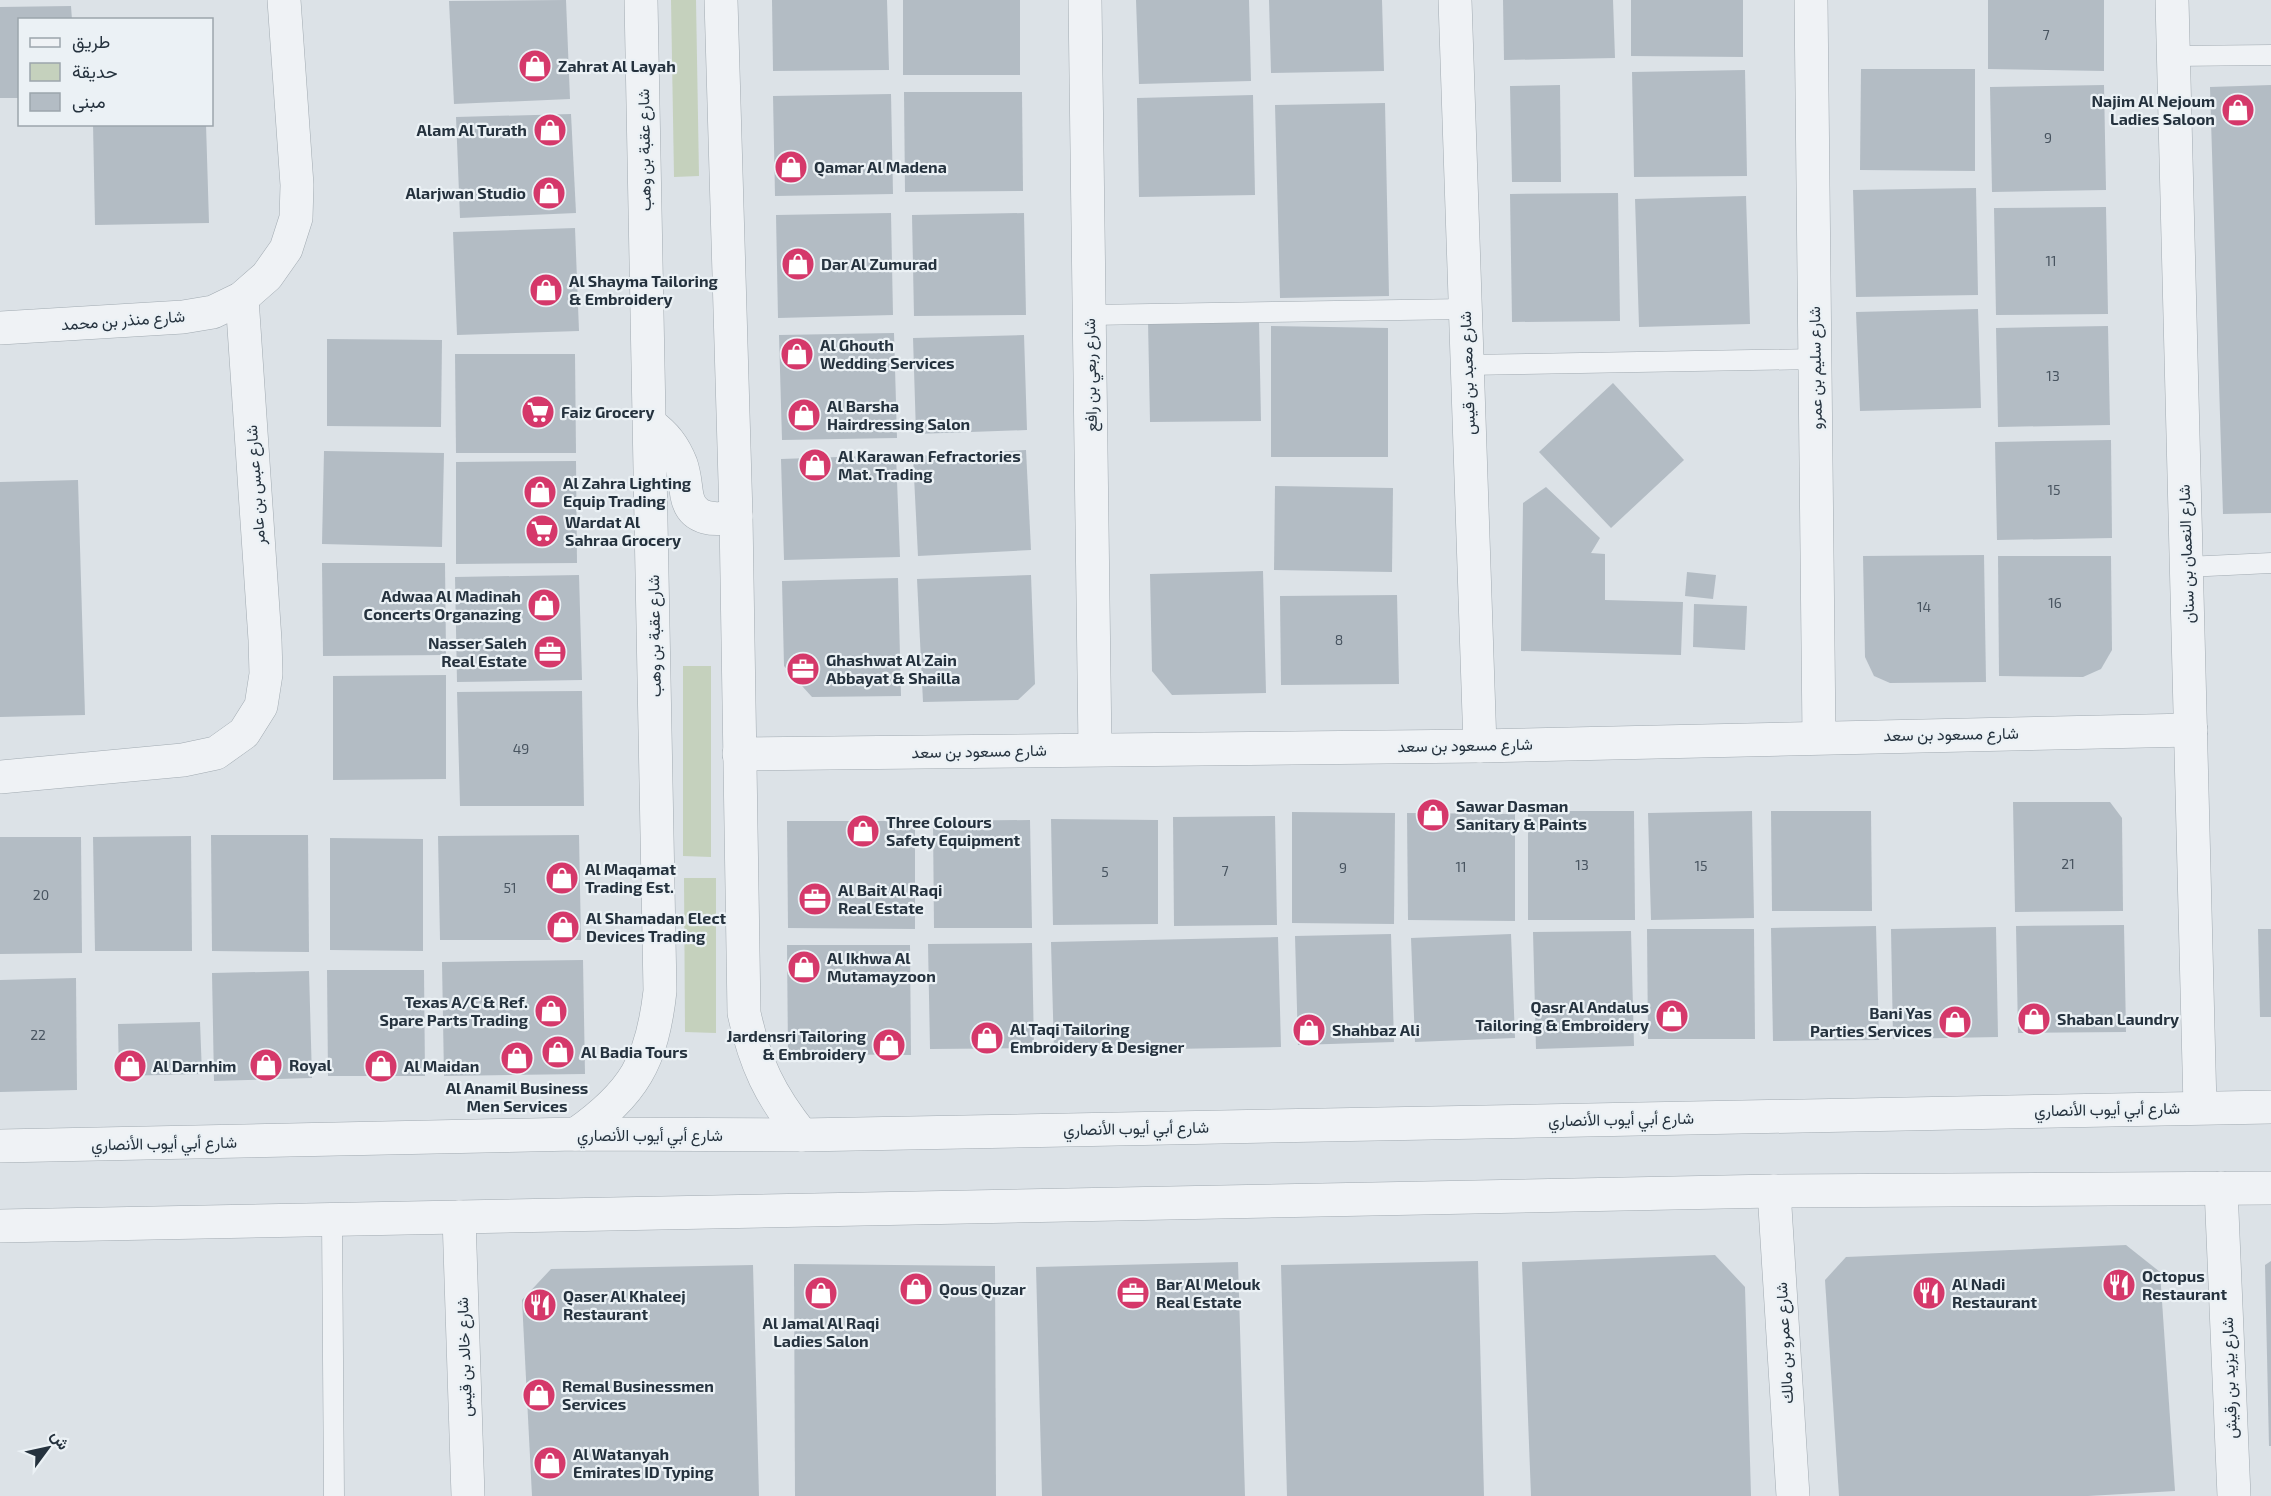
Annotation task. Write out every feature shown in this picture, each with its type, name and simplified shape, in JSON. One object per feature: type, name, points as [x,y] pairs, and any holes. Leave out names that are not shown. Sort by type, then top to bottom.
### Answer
[{"type":"street","points":[[242,298],[267,276],[286,249],[296,218],[297,185],[284,0]]},
{"type":"street","name":"شارع عقبة بن وهب","points":[[576,1134],[604,1114],[627,1089],[645,1059],[656,1026],[660,991],[641,0]]},
{"type":"street","points":[[721,0],[736,516],[744,1013],[751,1047],[764,1079],[780,1108],[802,1135]]},
{"type":"street","name":"شارع ربعي بن رافع","points":[[1085,0],[1095,749]]},
{"type":"street","name":"شارع معبد بن قيس","points":[[1455,0],[1480,746]]},
{"type":"street","name":"شارع سليم بن عمرو","points":[[1811,0],[1819,737]]},
{"type":"street","name":"شارع النعمان بن سنان","points":[[2172,0],[2200,1107]]},
{"type":"street","name":"شارع منذر بن محمد","points":[[0,328],[183,317],[213,312],[242,298]]},
{"type":"street","name":"شارع عبس بن عامر","points":[[0,777],[183,760],[216,753],[244,733],[261,705],[266,674],[265,640],[242,298]]},
{"type":"street","points":[[650,424],[666,435],[674,448],[686,478],[687,498],[692,507],[700,515],[709,519],[721,520],[736,516]]},
{"type":"street","name":"شارع مسعود بن سعد","points":[[739,754],[1480,746],[2191,730]]},
{"type":"street","name":"شارع أبي أيوب الأنصاري","points":[[0,1146],[576,1134],[802,1135],[2271,1107]]},
{"type":"street","name":"شارع يزيد بن رقيش","points":[[2221,1188],[2234,1496]]},
{"type":"street","points":[[0,1226],[1774,1191],[2271,1188]]},
{"type":"street","name":"شارع عمرو بن مالك","points":[[1774,1191],[1793,1496]]},
{"type":"street","name":"شارع خالد بن قيس","points":[[459,1217],[468,1496]]},
{"type":"lane","points":[[2174,56],[2271,55]]},
{"type":"lane","points":[[1090,315],[1465,309]]},
{"type":"lane","points":[[1467,365],[1815,359]]},
{"type":"lane","points":[[2186,567],[2271,563]]},
{"type":"lane","points":[[332,1220],[334,1496]]},
{"type":"green space","points":[[671,0],[696,0],[699,176],[674,177]]},
{"type":"green space","points":[[683,666],[711,666],[711,857],[683,856]]},
{"type":"green space","points":[[684,878],[716,878],[716,1033],[685,1032]]},
{"type":"building","points":[[566,0],[570,99],[454,104],[449,1]]},
{"type":"building","points":[[772,0],[887,0],[889,70],[773,71]]},
{"type":"building","points":[[903,0],[1020,0],[1020,75],[903,75]]},
{"type":"building","points":[[1136,0],[1249,0],[1251,81],[1139,84]]},
{"type":"building","points":[[1269,0],[1382,0],[1384,71],[1271,73]]},
{"type":"building","points":[[1503,0],[1613,0],[1615,58],[1504,60]]},
{"type":"building","points":[[1631,0],[1743,0],[1743,57],[1631,56]]},
{"type":"building","points":[[1988,0],[2104,0],[2104,71],[1988,69]]},
{"type":"building","points":[[71,6],[72,18],[18,18],[18,98],[0,98],[0,7]]},
{"type":"building","points":[[1861,69],[1975,69],[1975,171],[1860,170]]},
{"type":"building","points":[[1745,70],[1747,176],[1634,177],[1632,72]]},
{"type":"building","points":[[1560,85],[1561,182],[1512,182],[1510,86]]},
{"type":"building","points":[[2104,85],[2106,190],[1992,192],[1990,87]]},
{"type":"building","points":[[2271,85],[2271,513],[2223,514],[2210,87]]},
{"type":"building","points":[[904,92],[1022,92],[1023,191],[905,192]]},
{"type":"building","points":[[891,94],[893,194],[775,196],[773,96]]},
{"type":"building","points":[[1253,95],[1255,195],[1139,197],[1137,98]]},
{"type":"building","points":[[1385,103],[1389,296],[1280,298],[1275,105]]},
{"type":"building","points":[[571,114],[576,213],[460,218],[456,117]]},
{"type":"building","points":[[93,126],[206,126],[209,223],[95,225]]},
{"type":"building","points":[[1976,188],[1978,295],[1856,297],[1853,190]]},
{"type":"building","points":[[1618,193],[1620,321],[1512,322],[1510,194]]},
{"type":"building","points":[[1746,196],[1750,324],[1639,327],[1635,199]]},
{"type":"building","points":[[2106,207],[2108,314],[1996,315],[1994,208]]},
{"type":"building","points":[[891,213],[893,315],[778,318],[776,215]]},
{"type":"building","points":[[1024,213],[1026,315],[914,316],[912,215]]},
{"type":"building","points":[[575,228],[579,331],[457,335],[453,232]]},
{"type":"building","points":[[1978,309],[1981,408],[1860,411],[1856,312]]},
{"type":"building","points":[[1259,320],[1261,421],[1150,422],[1148,321]]},
{"type":"building","points":[[1271,326],[1388,328],[1388,457],[1271,457]]},
{"type":"building","points":[[2108,326],[2110,425],[1998,427],[1996,328]]},
{"type":"building","points":[[894,333],[897,438],[782,440],[779,335]]},
{"type":"building","points":[[1024,335],[1027,430],[916,434],[913,338]]},
{"type":"building","points":[[327,339],[442,340],[441,427],[327,426]]},
{"type":"building","points":[[455,354],[575,354],[576,453],[456,453]]},
{"type":"building","points":[[1613,383],[1684,460],[1611,528],[1539,452]]},
{"type":"building","points":[[2111,440],[2112,538],[1997,540],[1995,442]]},
{"type":"building","points":[[1026,450],[1031,550],[918,556],[913,456]]},
{"type":"building","points":[[324,451],[444,453],[442,547],[322,544]]},
{"type":"building","points":[[896,455],[900,557],[784,560],[781,459]]},
{"type":"building","points":[[576,461],[577,563],[456,564],[456,462]]},
{"type":"building","points":[[78,480],[85,715],[0,717],[0,482]]},
{"type":"building","points":[[1275,486],[1393,488],[1392,572],[1274,570]]},
{"type":"building","points":[[1546,487],[1600,538],[1591,553],[1605,554],[1605,600],[1683,602],[1681,655],[1521,651],[1523,503]]},
{"type":"building","points":[[1984,555],[1986,682],[1890,683],[1874,676],[1865,657],[1863,556]]},
{"type":"building","points":[[1998,556],[2111,556],[2112,650],[2101,669],[2083,677],[1999,676]]},
{"type":"building","points":[[322,563],[445,563],[446,655],[323,656]]},
{"type":"building","points":[[1263,571],[1266,693],[1172,695],[1152,671],[1150,574]]},
{"type":"building","points":[[1687,572],[1716,575],[1713,599],[1685,596]]},
{"type":"building","points":[[579,575],[582,680],[457,682],[455,577]]},
{"type":"building","points":[[1031,575],[1035,684],[1018,700],[923,702],[917,579]]},
{"type":"building","points":[[898,578],[901,696],[812,697],[784,666],[782,581]]},
{"type":"building","points":[[1397,595],[1399,684],[1281,685],[1280,596]]},
{"type":"building","points":[[1694,604],[1747,606],[1745,650],[1693,647]]},
{"type":"building","points":[[446,675],[446,779],[333,780],[333,676]]},
{"type":"building","points":[[582,691],[584,806],[460,806],[457,692]]},
{"type":"building","points":[[2013,802],[2110,802],[2122,818],[2123,911],[2015,912]]},
{"type":"building","points":[[1528,811],[1634,811],[1635,920],[1528,920]]},
{"type":"building","points":[[1752,811],[1754,918],[1651,920],[1648,813]]},
{"type":"building","points":[[1771,811],[1871,811],[1872,911],[1772,911]]},
{"type":"building","points":[[1292,812],[1395,813],[1394,924],[1292,923]]},
{"type":"building","points":[[1407,813],[1515,814],[1515,921],[1408,920]]},
{"type":"building","points":[[1275,816],[1277,925],[1174,926],[1173,817]]},
{"type":"building","points":[[1051,819],[1158,820],[1158,924],[1053,925]]},
{"type":"building","points":[[1030,820],[1032,928],[934,928],[933,821]]},
{"type":"building","points":[[787,821],[915,821],[915,929],[788,928]]},
{"type":"building","points":[[211,835],[308,835],[309,952],[212,951]]},
{"type":"building","points":[[579,835],[581,940],[440,940],[438,836]]},
{"type":"building","points":[[191,836],[192,951],[95,951],[93,837]]},
{"type":"building","points":[[0,837],[81,837],[82,953],[0,954]]},
{"type":"building","points":[[330,838],[423,839],[423,951],[330,950]]},
{"type":"building","points":[[2124,925],[2126,1032],[2018,1033],[2016,926]]},
{"type":"building","points":[[1876,926],[1879,1040],[1773,1041],[1771,928]]},
{"type":"building","points":[[1996,927],[1998,1037],[1893,1039],[1891,929]]},
{"type":"building","points":[[1647,929],[1754,929],[1755,1039],[1648,1039]]},
{"type":"building","points":[[2258,929],[2271,929],[2271,1017],[2260,1017]]},
{"type":"building","points":[[1631,931],[1634,1046],[1536,1049],[1533,932]]},
{"type":"building","points":[[1391,934],[1394,1042],[1298,1045],[1295,936]]},
{"type":"building","points":[[1511,934],[1515,1038],[1415,1042],[1411,938]]},
{"type":"building","points":[[1278,937],[1281,1047],[1054,1051],[1051,942]]},
{"type":"building","points":[[1032,943],[1034,1048],[930,1049],[928,944]]},
{"type":"building","points":[[787,945],[910,945],[911,1055],[788,1054]]},
{"type":"building","points":[[583,960],[585,1074],[444,1076],[442,962]]},
{"type":"building","points":[[327,970],[424,970],[425,1076],[328,1076]]},
{"type":"building","points":[[309,971],[312,1078],[214,1081],[212,973]]},
{"type":"building","points":[[76,978],[77,1090],[0,1092],[0,980]]},
{"type":"building","points":[[200,1022],[202,1074],[119,1076],[118,1024]]},
{"type":"building","points":[[2126,1245],[2160,1272],[2175,1491],[2088,1496],[1839,1496],[1825,1280],[1846,1257]]},
{"type":"building","points":[[1715,1255],[1745,1287],[1751,1496],[1531,1496],[1522,1262]]},
{"type":"building","points":[[1478,1261],[1484,1496],[1287,1496],[1281,1265]]},
{"type":"building","points":[[2271,1261],[2271,1446],[2269,1446],[2265,1265]]},
{"type":"building","points":[[1238,1262],[1245,1496],[1042,1496],[1036,1267]]},
{"type":"building","points":[[794,1264],[995,1266],[996,1496],[795,1496]]},
{"type":"building","points":[[753,1265],[759,1496],[532,1496],[522,1300],[551,1269]]},
{"type":"place","name":"Zahrat Al Layah","points":[[535,66]]},
{"type":"place","name":"Najim Al Nejoum Ladies Saloon","points":[[2238,110]]},
{"type":"place","name":"Alam Al Turath","points":[[550,130]]},
{"type":"place","name":"Qamar Al Madena","points":[[791,167]]},
{"type":"place","name":"Alarjwan Studio","points":[[549,193]]},
{"type":"place","name":"Dar Al Zumurad","points":[[798,264]]},
{"type":"place","name":"Al Shayma Tailoring & Embroidery","points":[[546,290]]},
{"type":"place","name":"Al Ghouth Wedding Services","points":[[797,354]]},
{"type":"place","name":"Faiz Grocery","points":[[538,412]]},
{"type":"place","name":"Al Barsha Hairdressing Salon","points":[[804,415]]},
{"type":"place","name":"Al Karawan Fefractories Mat. Trading","points":[[815,465]]},
{"type":"place","name":"Al Zahra Lighting Equip Trading","points":[[540,492]]},
{"type":"place","name":"Wardat Al Sahraa Grocery","points":[[542,531]]},
{"type":"place","name":"Adwaa Al Madinah Concerts Organazing","points":[[544,605]]},
{"type":"place","name":"Nasser Saleh Real Estate","points":[[550,652]]},
{"type":"place","name":"Ghashwat Al Zain Abbayat & Shailla","points":[[803,669]]},
{"type":"place","name":"Sawar Dasman Sanitary & Paints","points":[[1433,815]]},
{"type":"place","name":"Three Colours Safety Equipment","points":[[863,831]]},
{"type":"place","name":"Al Maqamat Trading Est.","points":[[562,878]]},
{"type":"place","name":"Al Bait Al Raqi Real Estate","points":[[815,899]]},
{"type":"place","name":"Al Shamadan Elect Devices Trading","points":[[563,927]]},
{"type":"place","name":"Al Ikhwa Al Mutamayzoon","points":[[804,967]]},
{"type":"place","name":"Texas A/C & Ref. Spare Parts Trading","points":[[551,1011]]},
{"type":"place","name":"Qasr Al Andalus Tailoring & Embroidery","points":[[1672,1016]]},
{"type":"place","name":"Shaban Laundry","points":[[2034,1019]]},
{"type":"place","name":"Bani Yas Parties Services","points":[[1955,1022]]},
{"type":"place","name":"Shahbaz Ali","points":[[1309,1030]]},
{"type":"place","name":"Al Taqi Tailoring Embroidery & Designer","points":[[987,1038]]},
{"type":"place","name":"Jardensri Tailoring & Embroidery","points":[[889,1045]]},
{"type":"place","name":"Al Badia Tours","points":[[558,1052]]},
{"type":"place","name":"Al Anamil Business Men Services","points":[[517,1058]]},
{"type":"place","name":"Royal","points":[[266,1065]]},
{"type":"place","name":"Al Darnhim","points":[[130,1066]]},
{"type":"place","name":"Al Maidan","points":[[381,1066]]},
{"type":"place","name":"Octopus Restaurant","points":[[2119,1285]]},
{"type":"place","name":"Qous Quzar","points":[[916,1289]]},
{"type":"place","name":"Al Jamal Al Raqi Ladies Salon","points":[[821,1293]]},
{"type":"place","name":"Bar Al Melouk Real Estate","points":[[1133,1293]]},
{"type":"place","name":"Al Nadi Restaurant","points":[[1929,1293]]},
{"type":"place","name":"Qaser Al Khaleej Restaurant","points":[[540,1305]]},
{"type":"place","name":"Remal Businessmen Services","points":[[539,1395]]},
{"type":"place","name":"Al Watanyah Emirates ID Typing","points":[[550,1463]]}]
